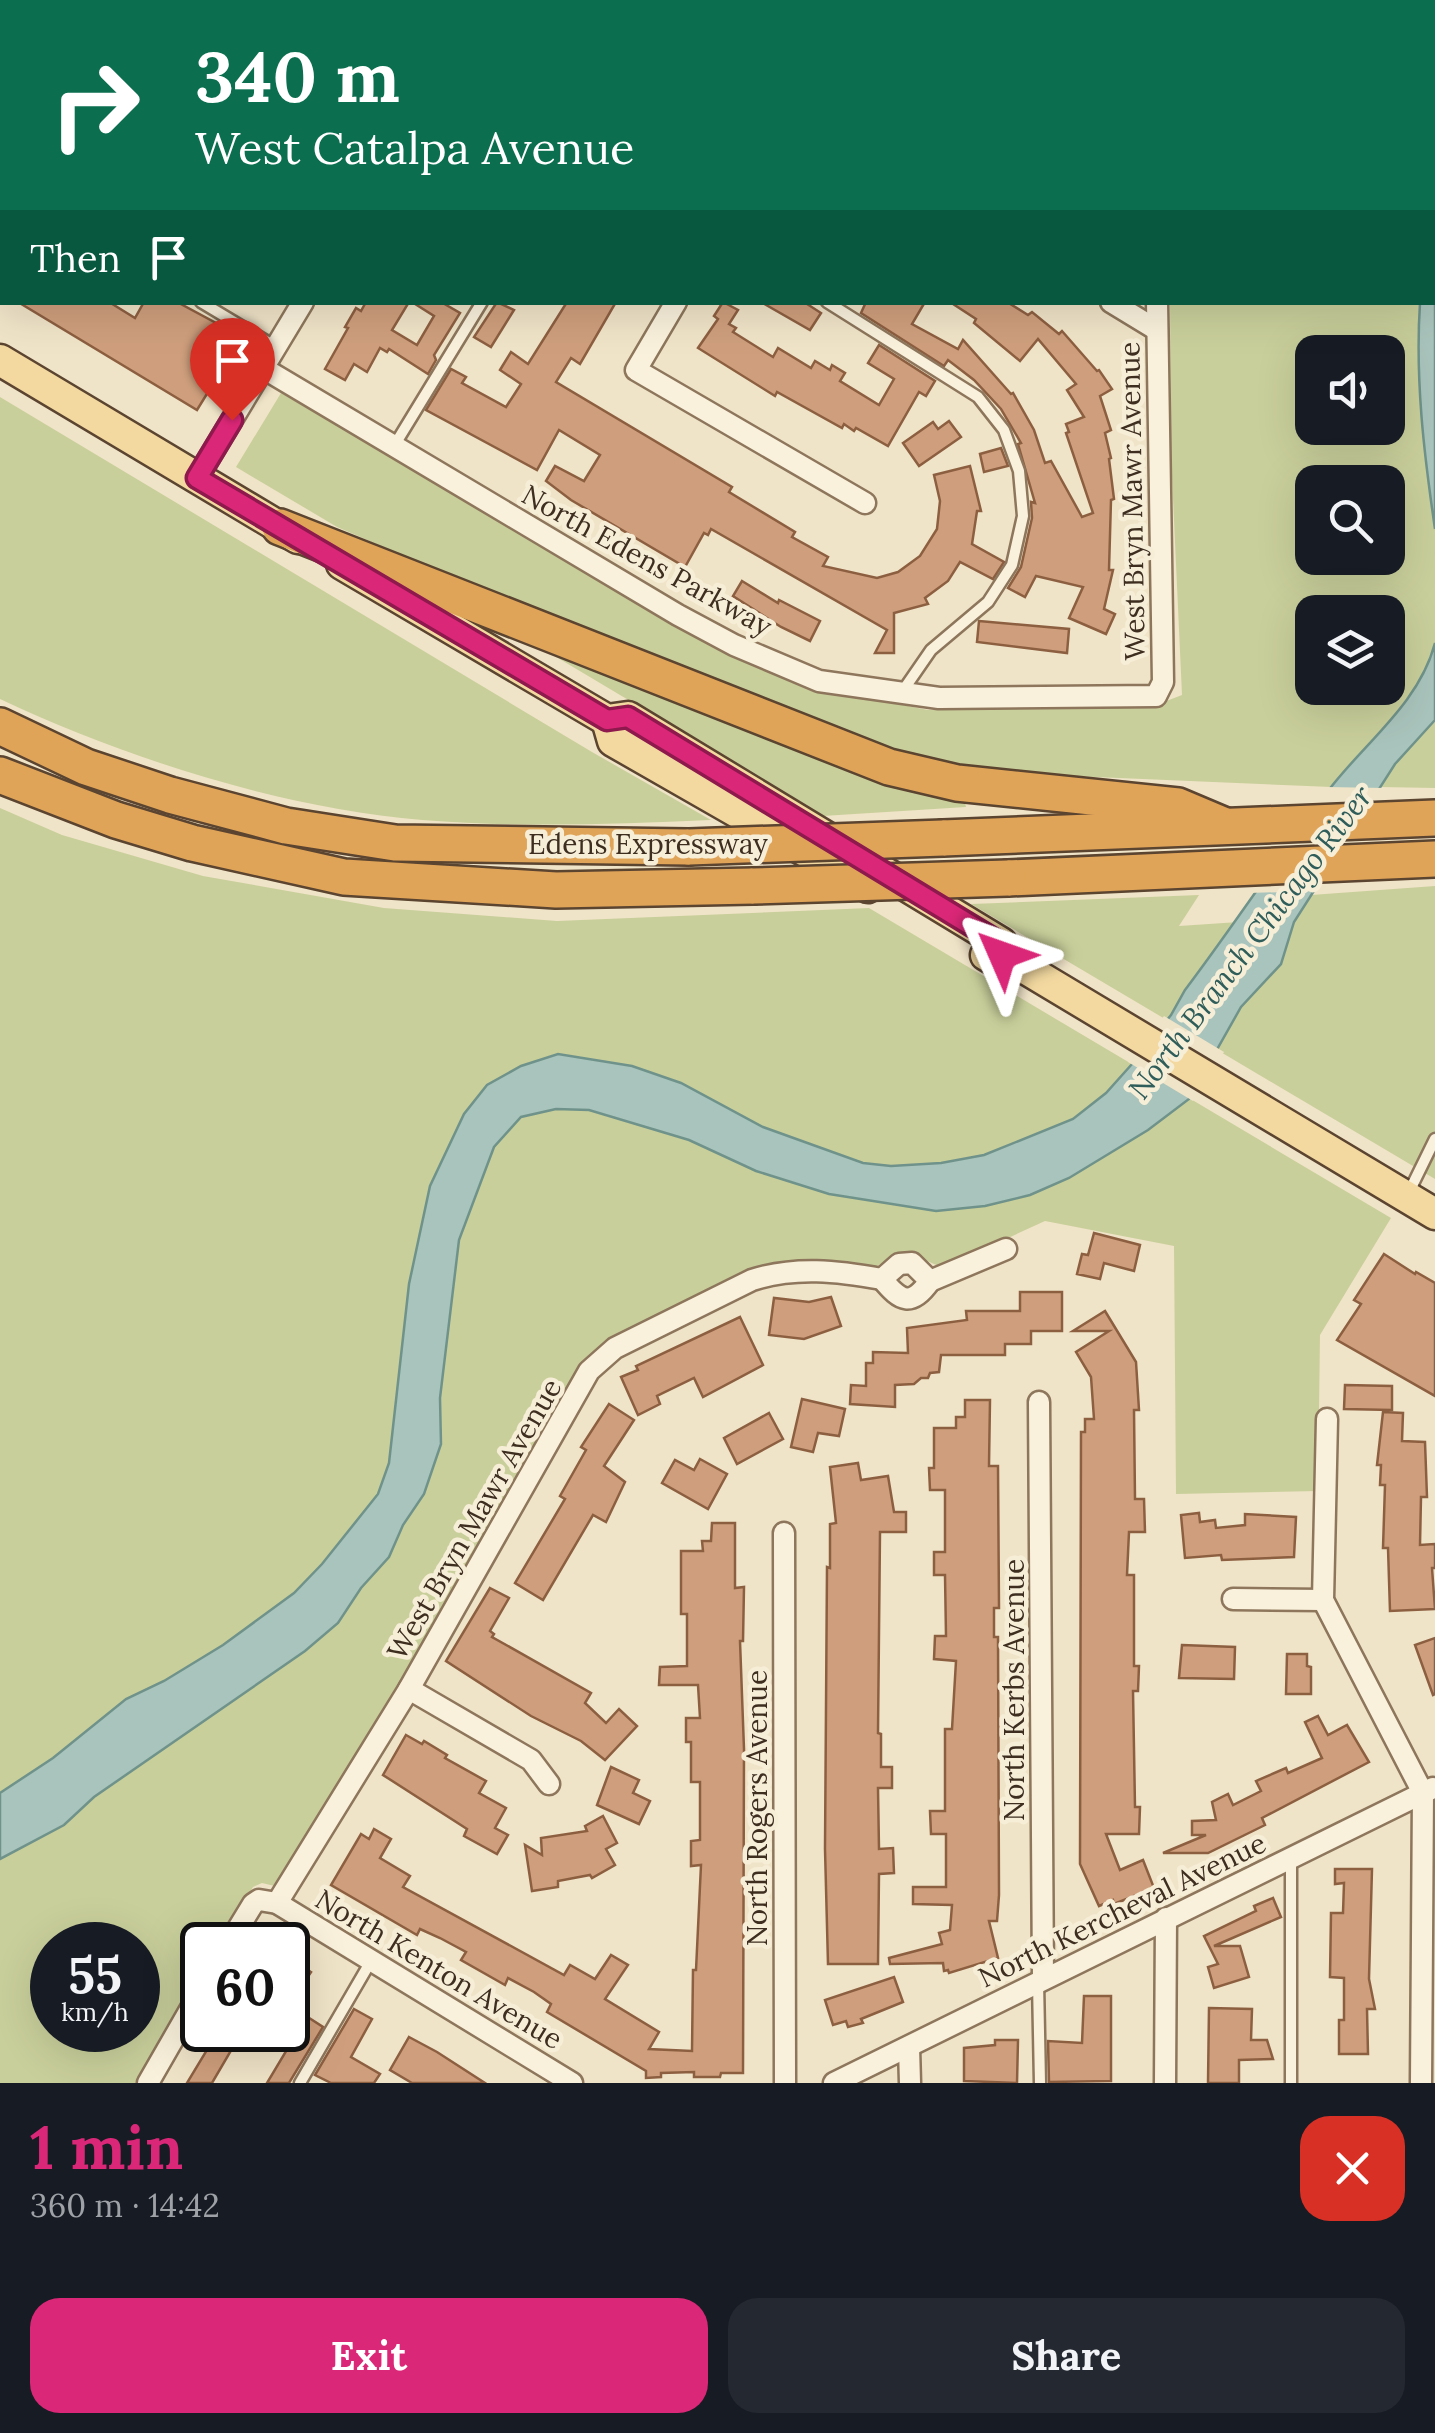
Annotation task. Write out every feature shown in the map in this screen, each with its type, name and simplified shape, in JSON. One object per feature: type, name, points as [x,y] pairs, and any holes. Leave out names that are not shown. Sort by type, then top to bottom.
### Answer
[{"type":"highway","points":[[280,527],[890,767],[957,783],[1178,806],[1223,826]]},
{"type":"highway","name":"Edens Expressway","points":[[0,726],[86,767],[170,795],[286,826],[395,843],[689,847],[1435,818]]},
{"type":"highway","name":"Edens Expressway","points":[[0,775],[116,820],[192,844],[344,878],[556,890],[1008,878],[1423,860]]},
{"type":"main road","points":[[0,360],[607,720],[613,740],[991,958],[1002,955],[1435,1214]]},
{"type":"street","points":[[197,478],[301,305]]},
{"type":"street","points":[[674,305],[636,370],[865,504]]},
{"type":"street","points":[[1116,305],[1157,330]]},
{"type":"street","name":"West Bryn Mawr Avenue","points":[[1156,696],[1163,682],[1157,305]]},
{"type":"street","name":"North Edens Parkway","points":[[263,368],[734,645],[818,680],[938,698],[1156,696]]},
{"type":"street","name":"West Bryn Mawr Avenue","points":[[241,1922],[259,1900],[277,1902],[409,1689],[589,1371],[615,1348],[752,1280],[775,1273],[821,1270],[882,1279],[895,1294],[906,1299],[917,1296],[930,1281],[1006,1249]]},
{"type":"street","name":"West Bryn Mawr Avenue","points":[[882,1279],[906,1262],[918,1266],[930,1281]]},
{"type":"street","name":"North Kerbs Avenue","points":[[1039,1402],[1040,1980]]},
{"type":"street","points":[[1327,1419],[1324,1600],[1429,1790],[1421,2083]]},
{"type":"street","name":"North Rogers Avenue","points":[[784,1533],[785,2083]]},
{"type":"street","points":[[1233,1598],[1324,1600]]},
{"type":"street","points":[[409,1689],[520,1753],[549,1784]]},
{"type":"street","name":"North Kercheval Avenue","points":[[834,2083],[1429,1790]]},
{"type":"street","name":"North Kenton Avenue","points":[[277,1902],[568,2082]]},
{"type":"street","points":[[1165,2083],[1166,1918]]},
{"type":"street","points":[[148,2083],[180,2027]]},
{"type":"street","points":[[909,2047],[910,2083]]},
{"type":"lane","points":[[206,305],[276,347]]},
{"type":"lane","points":[[394,446],[480,305]]},
{"type":"lane","points":[[833,305],[978,397],[1004,430],[1019,471],[1023,516],[1012,564],[988,602],[931,650],[900,694]]},
{"type":"lane","points":[[1406,1197],[1435,1139]]},
{"type":"lane","points":[[1291,2083],[1292,1857]]},
{"type":"lane","points":[[306,2081],[372,1961]]},
{"type":"lane","points":[[1040,1980],[1040,2083]]},
{"type":"green space","points":[[1170,305],[1435,305],[1435,788],[1379,787],[1402,755],[1359,755],[1331,787],[1024,774],[929,761],[864,742],[535,612],[337,527],[236,467],[281,393],[698,636],[792,683],[928,710],[1156,705],[1182,695],[1171,455]]},
{"type":"green space","points":[[0,397],[711,820],[495,824],[369,814],[206,778],[100,742],[0,699]]},
{"type":"green space","points":[[496,621],[963,795],[966,807],[823,816]]},
{"type":"green space","points":[[0,808],[62,835],[203,876],[384,908],[557,921],[869,908],[1391,1218],[1320,1335],[1318,1491],[1176,1494],[1174,1246],[1045,1221],[943,1268],[909,1253],[873,1268],[800,1261],[756,1269],[595,1351],[283,1888],[262,1883],[253,1887],[232,1922],[180,1922],[180,2011],[160,2045],[160,1922],[30,1922],[30,2052],[156,2052],[138,2083],[0,2083]]},
{"type":"green space","points":[[1435,886],[1435,1179],[971,904],[1199,895],[1179,926],[1296,918],[1311,895]]},
{"type":"water","points":[[1420,305],[1435,305],[1435,529],[1424,445]]},
{"type":"water","name":"North Branch Chicago River","points":[[1435,643],[1435,720],[1395,764],[1294,922],[1281,964],[1241,1007],[1189,1099],[1148,1130],[1069,1178],[1030,1195],[985,1206],[936,1211],[829,1194],[756,1171],[689,1140],[589,1110],[556,1109],[521,1117],[494,1147],[459,1240],[440,1398],[441,1444],[424,1494],[403,1525],[389,1557],[361,1588],[338,1623],[305,1651],[94,1797],[64,1825],[0,1859],[0,1793],[53,1758],[126,1699],[223,1645],[294,1593],[378,1494],[389,1463],[409,1284],[430,1186],[464,1114],[487,1085],[521,1066],[558,1054],[632,1066],[681,1083],[763,1127],[863,1163],[891,1166],[984,1155],[1073,1119],[1106,1093],[1171,1015],[1328,791],[1405,705]]},
{"type":"pier","points":[[1325,787],[1385,788],[1319,891],[1248,893]]},
{"type":"pier","points":[[1164,1016],[1224,1052],[1193,1101],[1128,1062]]},
{"type":"building","points":[[23,305],[114,305],[135,318],[142,305],[183,305],[242,337],[197,410]]},
{"type":"building","points":[[364,305],[407,305],[392,330],[417,345],[434,316],[417,305],[446,305],[460,313],[434,355],[436,360],[428,374],[389,349],[387,352],[380,348],[367,372],[354,364],[345,380],[325,369],[356,308],[361,311]]},
{"type":"building","points":[[495,305],[514,310],[491,347],[474,337]]},
{"type":"building","points":[[565,305],[614,305],[580,364],[571,358],[556,382],[732,487],[729,492],[795,532],[792,537],[828,557],[823,566],[877,578],[898,572],[920,556],[937,529],[940,501],[934,475],[970,466],[981,511],[977,511],[972,544],[1004,562],[993,579],[960,562],[948,581],[925,598],[928,604],[894,613],[894,653],[875,653],[887,630],[711,529],[708,535],[704,533],[685,567],[571,500],[546,481],[555,466],[584,481],[600,455],[559,430],[537,470],[426,410],[451,369],[466,377],[462,383],[506,407],[521,384],[500,370],[511,352],[528,364]]},
{"type":"building","points":[[721,305],[738,310],[729,324],[736,328],[733,332],[773,357],[778,348],[811,368],[815,361],[830,370],[832,365],[845,373],[840,381],[879,405],[894,379],[868,363],[879,345],[935,381],[926,396],[919,392],[888,446],[856,428],[854,431],[844,424],[842,428],[777,392],[775,396],[698,348],[718,319],[714,316]]},
{"type":"building","points":[[766,305],[809,305],[821,313],[810,330]]},
{"type":"building","points":[[865,305],[923,305],[912,324],[958,349],[963,340],[1013,393],[1034,430],[1045,463],[1051,461],[1082,517],[1093,513],[1066,433],[1066,424],[1084,417],[1067,390],[1076,384],[1038,339],[1020,361],[974,323],[976,319],[955,305],[1012,305],[1028,315],[1032,312],[1059,334],[1062,331],[1099,370],[1112,389],[1100,396],[1111,430],[1105,433],[1114,499],[1109,570],[1113,570],[1104,609],[1115,614],[1106,634],[1069,618],[1083,587],[1036,576],[1025,597],[1008,588],[1021,567],[1032,518],[1031,502],[1035,503],[1018,444],[1021,443],[1001,409],[948,360],[944,366],[861,313]]},
{"type":"building","points":[[949,421],[961,437],[919,466],[903,443],[933,422],[938,429]]},
{"type":"building","points":[[1001,448],[1008,466],[984,472],[980,454]]},
{"type":"building","points":[[742,581],[778,603],[779,600],[820,621],[810,641],[733,596]]},
{"type":"building","points":[[979,621],[1069,629],[1067,653],[977,642]]},
{"type":"building","points":[[1094,1233],[1140,1245],[1134,1271],[1104,1263],[1100,1279],[1077,1274],[1082,1254],[1088,1255]]},
{"type":"building","points":[[1384,1254],[1435,1283],[1435,1396],[1337,1340],[1361,1304],[1354,1300]]},
{"type":"building","points":[[1020,1292],[1062,1292],[1062,1331],[1031,1331],[1031,1344],[1005,1344],[1005,1355],[941,1355],[939,1372],[914,1384],[895,1385],[895,1407],[850,1404],[851,1385],[866,1386],[866,1363],[873,1363],[873,1352],[908,1353],[907,1328],[967,1320],[966,1311],[1020,1311]]},
{"type":"building","points":[[831,1297],[841,1326],[804,1339],[769,1335],[774,1298],[809,1302]]},
{"type":"building","points":[[1105,1311],[1136,1362],[1139,1410],[1134,1410],[1135,1499],[1144,1499],[1145,1532],[1129,1532],[1127,1575],[1134,1575],[1134,1666],[1139,1666],[1138,1691],[1133,1691],[1139,1834],[1106,1834],[1120,1870],[1143,1860],[1154,1888],[1099,1906],[1080,1864],[1081,1432],[1085,1432],[1085,1419],[1094,1419],[1091,1377],[1076,1352],[1109,1331],[1073,1331]]},
{"type":"building","points":[[740,1317],[763,1365],[703,1397],[694,1378],[657,1396],[660,1404],[638,1415],[621,1377],[638,1370],[636,1366]]},
{"type":"building","points":[[1345,1385],[1392,1386],[1392,1410],[1344,1409]]},
{"type":"building","points":[[802,1399],[845,1409],[839,1436],[818,1433],[813,1452],[791,1447]]},
{"type":"building","points":[[965,1400],[990,1400],[989,1466],[998,1466],[999,1608],[994,1608],[994,1637],[998,1637],[999,1895],[997,1921],[989,1921],[998,1958],[949,1973],[944,1971],[943,1963],[890,1964],[889,1958],[942,1944],[939,1933],[950,1930],[952,1905],[913,1904],[913,1887],[946,1887],[946,1834],[931,1834],[930,1811],[945,1811],[945,1729],[952,1729],[956,1661],[934,1659],[935,1636],[946,1636],[945,1575],[934,1575],[934,1552],[945,1552],[945,1490],[930,1490],[929,1468],[934,1468],[934,1428],[956,1428],[956,1417],[965,1417]]},
{"type":"building","points":[[609,1404],[634,1420],[604,1466],[625,1482],[606,1522],[593,1515],[543,1600],[515,1583],[565,1499],[560,1496],[586,1450],[581,1447]]},
{"type":"building","points":[[1383,1412],[1403,1413],[1402,1441],[1425,1442],[1427,1497],[1421,1497],[1420,1545],[1435,1544],[1435,1609],[1390,1611],[1388,1548],[1383,1548],[1385,1485],[1380,1485],[1381,1465],[1377,1465]]},
{"type":"building","points":[[769,1413],[783,1439],[737,1464],[724,1438]]},
{"type":"building","points":[[700,1459],[727,1474],[708,1509],[662,1483],[675,1460],[694,1470]]},
{"type":"building","points":[[858,1463],[861,1480],[888,1476],[894,1512],[906,1512],[906,1532],[880,1532],[878,1733],[881,1767],[892,1767],[892,1788],[878,1788],[879,1849],[893,1848],[894,1873],[879,1874],[878,1964],[828,1964],[827,1567],[830,1568],[830,1524],[836,1523],[830,1467]]},
{"type":"building","points":[[1199,1513],[1200,1522],[1215,1520],[1216,1528],[1245,1525],[1245,1514],[1296,1517],[1294,1557],[1185,1558],[1181,1515]]},
{"type":"building","points":[[712,1523],[735,1523],[735,1588],[744,1587],[740,1641],[744,1749],[743,2073],[694,2077],[694,2072],[661,2073],[661,2077],[646,2078],[646,2071],[547,2012],[551,2004],[534,1992],[508,1978],[505,1985],[461,1960],[466,1952],[420,1929],[417,1935],[331,1885],[361,1834],[369,1839],[374,1829],[391,1839],[380,1858],[410,1876],[403,1887],[564,1975],[570,1965],[595,1979],[611,1955],[628,1965],[605,1999],[659,2032],[649,2049],[692,2051],[701,1865],[691,1866],[691,1841],[700,1840],[700,1782],[691,1782],[691,1742],[686,1742],[686,1718],[700,1718],[698,1685],[659,1685],[660,1667],[687,1666],[687,1614],[681,1614],[681,1551],[703,1551],[702,1541],[711,1541]]},
{"type":"building","points":[[490,1588],[509,1598],[490,1631],[492,1637],[591,1693],[585,1703],[606,1723],[619,1709],[637,1726],[605,1760],[581,1741],[531,1716],[446,1661]]},
{"type":"building","points":[[1435,1638],[1435,1694],[1433,1695],[1415,1645]]},
{"type":"building","points":[[1182,1645],[1235,1647],[1234,1679],[1179,1678]]},
{"type":"building","points":[[1287,1654],[1307,1654],[1311,1694],[1286,1694]]},
{"type":"building","points":[[1318,1716],[1328,1735],[1347,1725],[1369,1762],[1262,1818],[1265,1825],[1208,1853],[1163,1853],[1206,1835],[1192,1835],[1192,1821],[1216,1820],[1212,1802],[1228,1794],[1233,1805],[1261,1791],[1256,1781],[1322,1758],[1305,1722]]},
{"type":"building","points":[[406,1735],[422,1744],[424,1741],[486,1781],[479,1793],[506,1808],[495,1828],[508,1835],[497,1854],[464,1836],[467,1829],[383,1775]]},
{"type":"building","points":[[611,1767],[639,1780],[633,1793],[650,1801],[639,1824],[597,1805]]},
{"type":"building","points":[[603,1816],[617,1843],[606,1849],[615,1865],[592,1878],[590,1875],[558,1881],[558,1887],[532,1891],[525,1845],[542,1855],[541,1838],[587,1831],[585,1826]]},
{"type":"building","points":[[1335,1869],[1372,1869],[1369,1979],[1375,2009],[1367,2009],[1368,2054],[1339,2054],[1344,1978],[1330,1977],[1331,1913],[1343,1913],[1344,1883],[1335,1884]]},
{"type":"building","points":[[1273,1898],[1281,1917],[1214,1946],[1240,1946],[1249,1977],[1214,1988],[1208,1967],[1218,1964],[1204,1936],[1256,1911],[1254,1906]]},
{"type":"building","points":[[894,1977],[903,2002],[861,2019],[863,2023],[848,2027],[846,2021],[833,2025],[825,2000]]},
{"type":"building","points":[[1084,1996],[1111,1996],[1111,2081],[1049,2082],[1048,2041],[1082,2043]]},
{"type":"building","points":[[1209,2008],[1252,2009],[1251,2040],[1267,2040],[1273,2059],[1239,2060],[1239,2083],[1208,2083]]},
{"type":"building","points":[[354,2009],[372,2019],[351,2057],[380,2074],[374,2083],[331,2083],[315,2075]]},
{"type":"building","points":[[310,2019],[323,2027],[310,2048]]},
{"type":"building","points":[[409,2037],[485,2083],[412,2083],[390,2070]]},
{"type":"building","points":[[995,2040],[1018,2040],[1017,2083],[964,2081],[964,2048],[995,2045]]},
{"type":"building","points":[[206,2052],[230,2052],[212,2083],[187,2083]]},
{"type":"building","points":[[286,2052],[308,2052],[289,2083],[267,2083]]},
{"type":"route","points":[[232,420],[197,478],[607,720],[628,717],[1000,943],[1002,955]]}]
